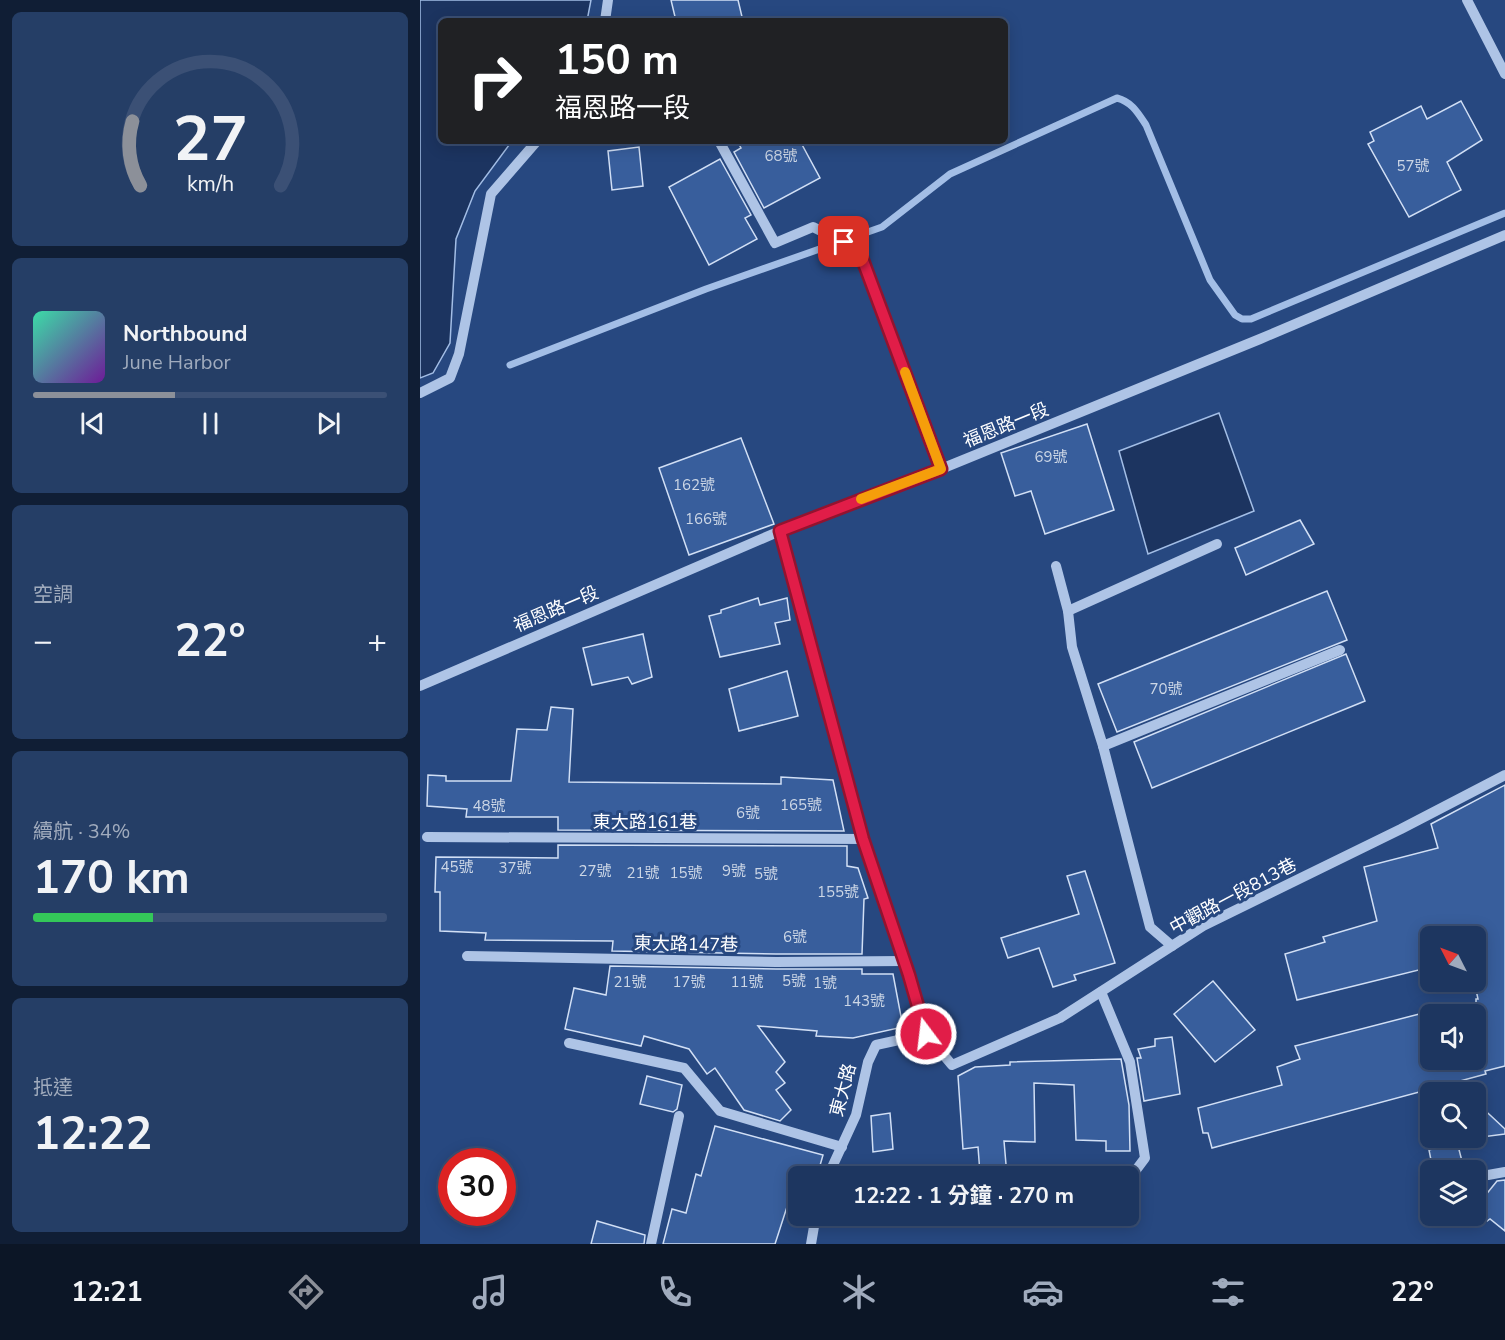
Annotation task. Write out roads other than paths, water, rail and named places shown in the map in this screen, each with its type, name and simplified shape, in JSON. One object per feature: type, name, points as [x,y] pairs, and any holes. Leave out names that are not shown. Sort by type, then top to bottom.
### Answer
[{"type":"street","points":[[605,18],[608,0]]},
{"type":"street","points":[[1467,0],[1505,74]]},
{"type":"street","points":[[420,393],[450,378],[459,354],[491,194],[534,144]]},
{"type":"street","points":[[721,144],[775,243],[813,227],[859,250],[941,469]]},
{"type":"street","name":"福恩路一段","points":[[420,686],[780,531],[941,469],[1260,339],[1505,235]]},
{"type":"street","points":[[780,531],[863,839],[909,975],[926,1034]]},
{"type":"street","points":[[1068,611],[1217,544]]},
{"type":"street","points":[[1056,566],[1068,611],[1072,647],[1103,746],[1150,927],[1172,946]]},
{"type":"street","points":[[1103,746],[1340,651]]},
{"type":"street","name":"中觀路一段813巷","points":[[926,1034],[952,1065],[1060,1018],[1203,926],[1505,775]]},
{"type":"street","name":"東大路161巷","points":[[427,837],[863,839]]},
{"type":"street","name":"東大路147巷","points":[[467,956],[776,962],[903,961]]},
{"type":"street","points":[[1101,992],[1130,1062],[1145,1158],[1139,1166]]},
{"type":"street","name":"東大路","points":[[833,1166],[856,1115],[868,1062],[876,1045],[926,1034]]},
{"type":"street","points":[[569,1043],[684,1068],[720,1112],[842,1147]]},
{"type":"street","points":[[651,1244],[679,1116]]},
{"type":"street","points":[[1488,1175],[1505,1172]]},
{"type":"street","points":[[811,1244],[814,1226]]},
{"type":"water","points":[[420,0],[591,0],[588,18],[438,18],[438,144],[510,144],[475,191],[456,239],[450,343],[433,373],[420,378]]},
{"type":"water","points":[[1219,413],[1254,511],[1148,554],[1119,451]]},
{"type":"waterway","points":[[510,365],[706,289],[882,227],[950,174],[1117,98],[1131,105],[1146,125],[1210,280],[1235,315],[1242,319],[1251,319],[1505,213]]}]
